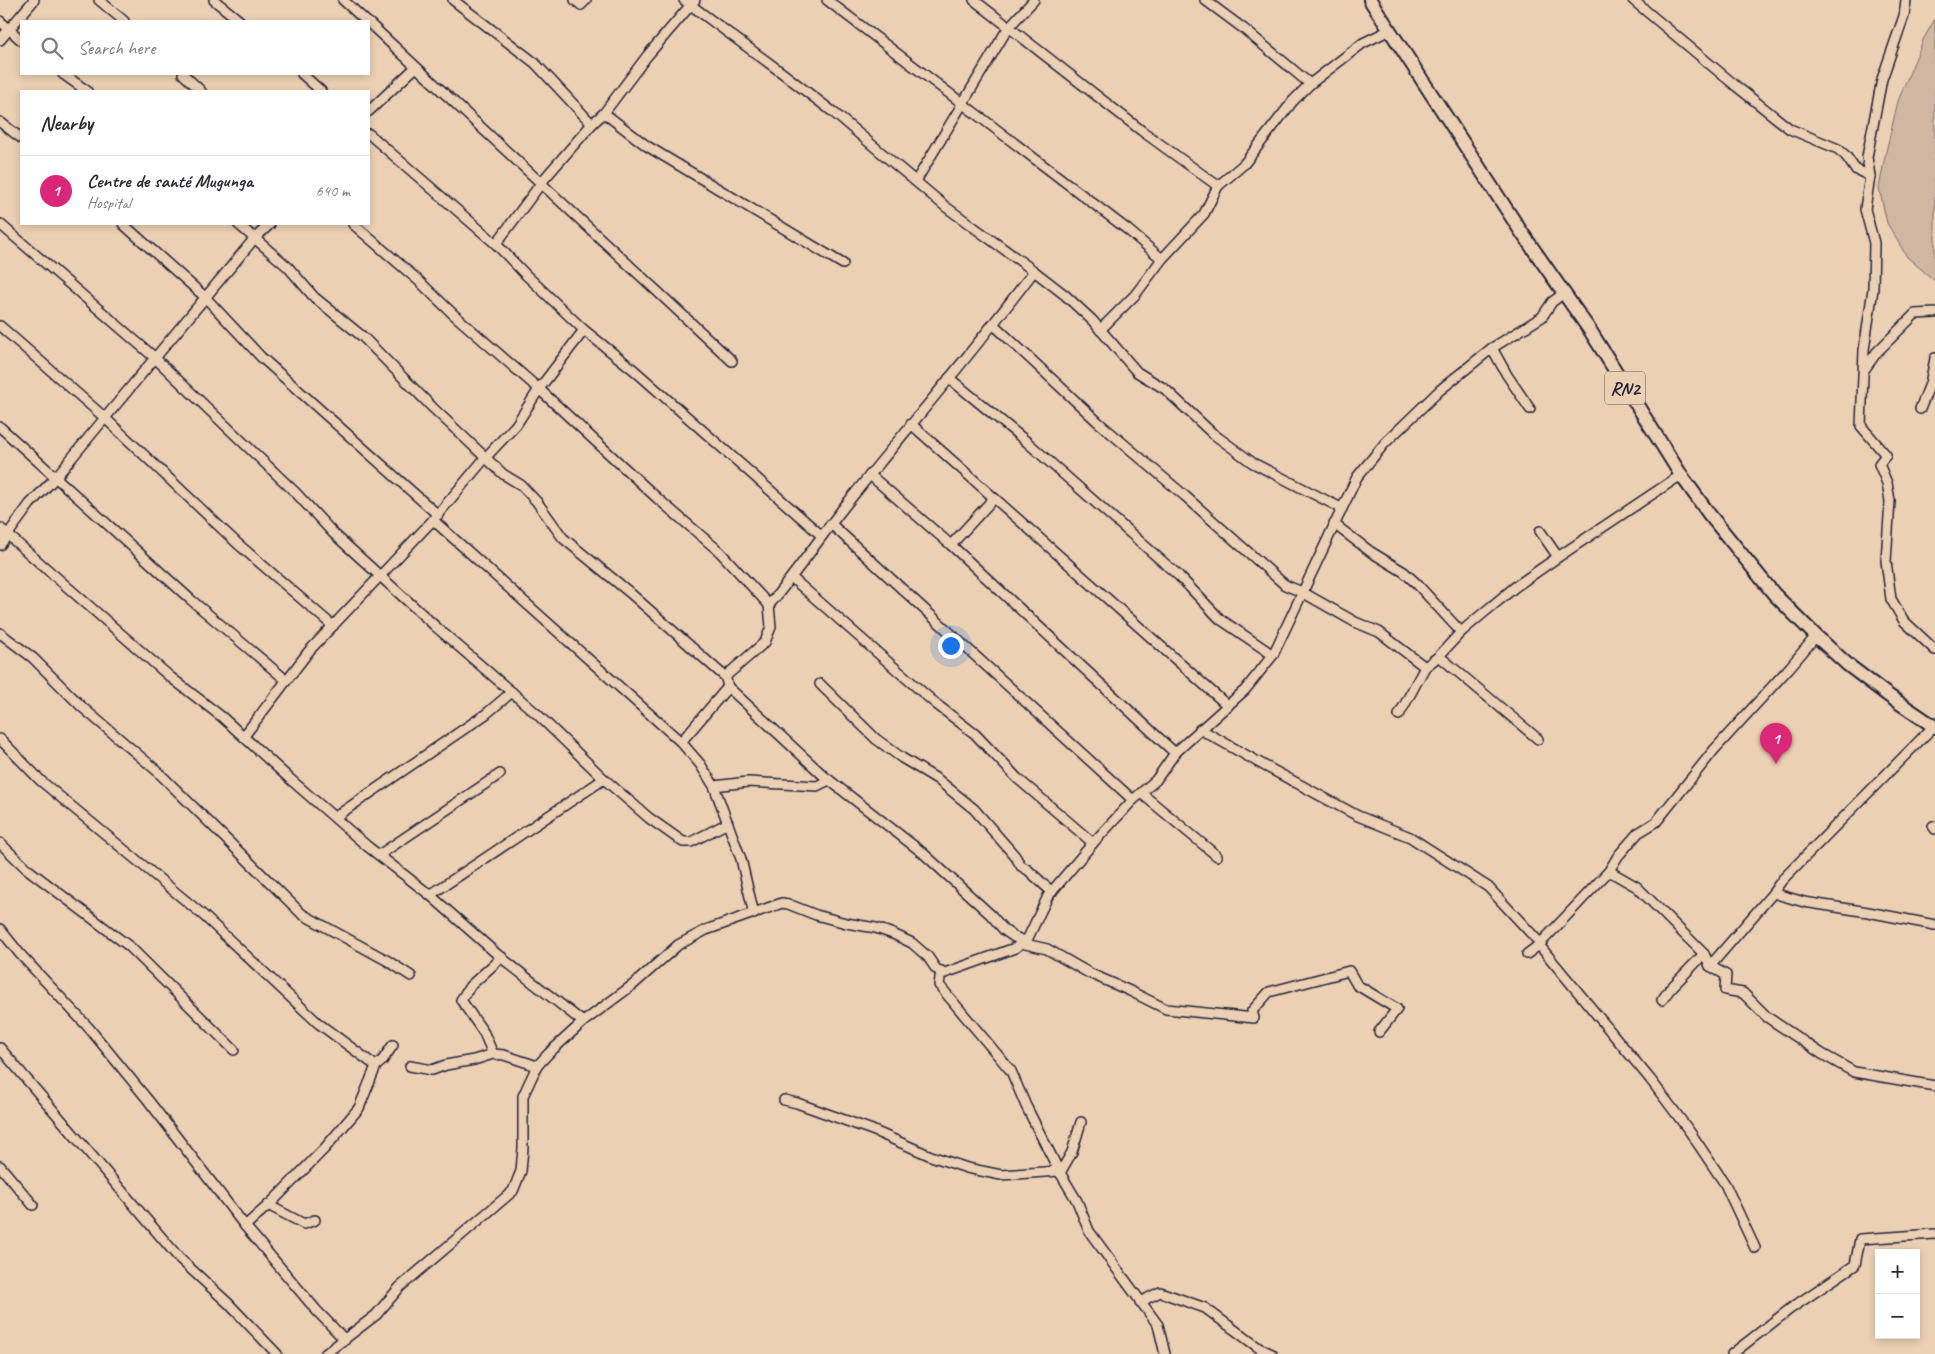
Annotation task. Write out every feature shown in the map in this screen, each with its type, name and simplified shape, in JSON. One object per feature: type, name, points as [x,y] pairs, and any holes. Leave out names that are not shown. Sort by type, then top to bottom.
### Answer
[{"type":"highway","name":"RN2","points":[[1370,0],[1520,230],[1591,332],[1681,474],[1709,514],[1774,594],[1816,636],[1848,665],[1889,696],[1934,726]]},
{"type":"street","points":[[0,40],[34,0]]},
{"type":"street","points":[[99,0],[123,20]]},
{"type":"street","points":[[214,0],[239,20]]},
{"type":"street","points":[[343,0],[366,20]]},
{"type":"street","points":[[453,0],[535,63],[592,124]]},
{"type":"street","points":[[575,0],[581,5],[586,0]]},
{"type":"street","points":[[827,0],[1128,230],[1162,259]]},
{"type":"street","points":[[974,0],[1142,131],[1218,186]]},
{"type":"street","points":[[916,181],[1008,28],[1034,0]]},
{"type":"street","points":[[1205,0],[1244,28],[1310,84]]},
{"type":"street","points":[[1633,0],[1790,129],[1838,149],[1855,169],[1870,176]]},
{"type":"street","points":[[1906,0],[1904,16],[1880,89],[1867,157],[1870,176],[1865,209],[1874,244],[1874,262],[1864,350],[1861,426],[1886,456],[1879,464],[1890,501],[1886,561],[1891,599],[1904,622],[1935,650]]},
{"type":"street","points":[[496,244],[540,184],[592,124],[604,113],[690,2],[806,91],[946,207],[1066,295],[1119,349],[1137,372],[1165,389],[1212,434],[1253,463],[1341,508]]},
{"type":"street","points":[[0,21],[20,39]]},
{"type":"street","points":[[370,24],[732,361]]},
{"type":"street","points":[[1100,330],[1135,295],[1162,259],[1204,214],[1218,186],[1244,164],[1280,116],[1310,84],[1363,43],[1390,30]]},
{"type":"street","points":[[370,110],[416,67]]},
{"type":"street","points":[[64,75],[86,90]]},
{"type":"street","points":[[184,75],[200,90]]},
{"type":"street","points":[[303,75],[321,90]]},
{"type":"street","points":[[604,113],[646,146],[843,264]]},
{"type":"street","points":[[0,122],[20,137]]},
{"type":"street","points":[[370,135],[496,244],[584,330],[634,370],[822,536]]},
{"type":"street","points":[[0,224],[154,357],[296,493],[333,533],[435,626],[512,692],[604,779],[649,818],[683,842],[691,842],[728,823]]},
{"type":"street","points":[[123,225],[205,297],[261,357],[681,742],[700,764],[714,786],[741,859],[754,914]]},
{"type":"street","points":[[239,225],[288,267],[314,297],[363,337],[433,408],[503,474],[520,484],[537,502],[563,538],[725,675],[728,687],[829,780],[923,853],[991,915],[1004,930],[1023,942],[1047,949],[1089,973],[1166,1009],[1180,1012],[1254,1018],[1252,1011],[1270,992],[1349,971],[1357,985],[1397,1009],[1379,1032]]},
{"type":"street","points":[[0,546],[30,504],[55,478],[254,239],[269,225]]},
{"type":"street","points":[[354,225],[539,389],[657,498],[720,552],[769,605],[771,627],[765,642],[725,675]]},
{"type":"street","points":[[769,605],[792,578],[870,474],[1034,271]]},
{"type":"street","points":[[325,1354],[376,1315],[400,1288],[513,1190],[521,1170],[523,1096],[537,1066],[583,1022],[634,984],[678,945],[706,930],[782,904],[788,904],[816,915],[846,923],[876,928],[912,943],[928,957],[936,970],[945,973],[1015,948],[1023,942],[1052,892],[1092,844],[1133,800],[1156,780],[1175,754],[1259,675],[1273,655],[1357,477],[1385,442],[1440,390],[1492,348],[1542,317],[1552,302],[1564,293]]},
{"type":"street","points":[[1864,370],[1877,352],[1915,314],[1935,313]]},
{"type":"street","points":[[993,324],[1098,422],[1285,585],[1302,592],[1355,622],[1379,632],[1425,668]]},
{"type":"street","points":[[0,326],[104,417],[238,544],[333,626]]},
{"type":"street","points":[[244,736],[309,651],[435,518],[486,457],[516,425],[539,389],[584,330]]},
{"type":"street","points":[[1492,348],[1507,375],[1530,409]]},
{"type":"street","points":[[1920,409],[1930,384],[1935,358]]},
{"type":"street","points":[[949,378],[1027,442],[1179,576],[1220,620],[1273,655]]},
{"type":"street","points":[[911,424],[1228,706]]},
{"type":"street","points":[[0,427],[190,599],[286,680]]},
{"type":"street","points":[[870,474],[951,545],[1175,754]]},
{"type":"street","points":[[1399,715],[1425,668],[1461,632],[1515,587],[1558,556],[1681,474]]},
{"type":"street","points":[[951,545],[994,498]]},
{"type":"street","points":[[831,524],[1133,800]]},
{"type":"street","points":[[1334,524],[1371,552],[1404,572],[1461,632]]},
{"type":"street","points":[[0,528],[169,676],[222,717],[290,779],[379,855],[430,895],[502,958],[583,1022]]},
{"type":"street","points":[[1540,531],[1558,556]]},
{"type":"street","points":[[792,578],[936,704],[976,734],[1018,778],[1092,844]]},
{"type":"street","points":[[0,633],[33,658],[82,707],[156,770],[302,914],[388,961],[410,976]]},
{"type":"street","points":[[1527,954],[1539,944],[1609,871],[1618,856],[1638,833],[1656,822],[1714,750],[1816,636]]},
{"type":"street","points":[[1439,656],[1538,740]]},
{"type":"street","points":[[820,684],[876,739],[902,758],[937,779],[974,809],[1015,856],[1021,866],[1052,892]]},
{"type":"street","points":[[681,742],[728,687]]},
{"type":"street","points":[[335,817],[486,714],[512,692]]},
{"type":"street","points":[[1710,966],[1782,880],[1934,726]]},
{"type":"street","points":[[1200,729],[1264,766],[1358,816],[1410,837],[1488,887],[1539,944],[1685,1125],[1725,1184],[1755,1248]]},
{"type":"street","points":[[0,739],[41,781],[203,915],[318,1023],[376,1066]]},
{"type":"street","points":[[379,855],[500,774]]},
{"type":"street","points":[[430,895],[604,779]]},
{"type":"street","points":[[714,786],[748,782],[817,786],[829,780]]},
{"type":"street","points":[[1141,794],[1217,856]]},
{"type":"street","points":[[0,844],[26,868],[130,947],[234,1050]]},
{"type":"street","points":[[1609,871],[1637,887],[1704,954],[1710,966],[1726,975],[1725,990],[1743,993],[1767,1017],[1822,1054],[1854,1072],[1935,1086]]},
{"type":"street","points":[[1773,893],[1804,902],[1935,925]]},
{"type":"street","points":[[0,929],[20,954],[101,1043],[148,1100],[245,1226],[317,1311],[345,1340]]},
{"type":"street","points":[[1662,1000],[1670,989],[1704,954]]},
{"type":"street","points":[[493,1054],[484,1033],[461,1000],[470,986],[502,958]]},
{"type":"street","points":[[941,971],[939,985],[1011,1071],[1026,1106],[1077,1201],[1089,1231],[1158,1325],[1165,1354]]},
{"type":"street","points":[[245,1226],[324,1148],[359,1108],[376,1066],[382,1061],[393,1045]]},
{"type":"street","points":[[0,1048],[180,1258],[228,1303],[277,1354]]},
{"type":"street","points":[[410,1066],[432,1070],[493,1054],[504,1055],[537,1066]]},
{"type":"street","points":[[784,1100],[864,1127],[931,1156],[967,1168],[1001,1175],[1060,1172]]},
{"type":"street","points":[[1060,1172],[1072,1152],[1081,1122]]},
{"type":"street","points":[[0,1166],[33,1205]]},
{"type":"street","points":[[268,1205],[304,1224],[315,1220]]},
{"type":"street","points":[[1732,1354],[1790,1309],[1855,1266],[1860,1239],[1935,1234]]},
{"type":"street","points":[[1140,1302],[1160,1292],[1205,1308],[1259,1348],[1272,1354]]},
{"type":"shaded area","points":[[1935,19],[1935,281],[1907,257],[1887,223],[1879,188],[1898,101],[1924,38]]},
{"type":"place","name":"Centre de santé Mugunga","points":[[1776,764]]}]
